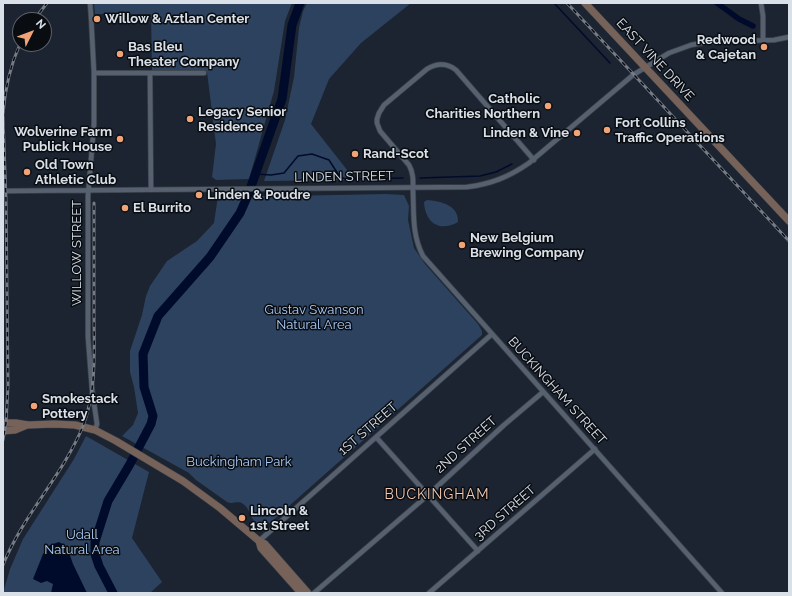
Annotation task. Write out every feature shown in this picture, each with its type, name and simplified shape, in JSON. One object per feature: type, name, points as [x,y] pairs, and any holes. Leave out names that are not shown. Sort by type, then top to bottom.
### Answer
[{"type":"street","name":"WILLOW STREET","points":[[90,3],[94,73],[94,124],[88,190],[88,337],[92,389],[97,424],[95,430]]},
{"type":"street","name":"EAST VINE DRIVE","points":[[585,3],[789,221]]},
{"type":"street","points":[[761,3],[763,16],[763,40]]},
{"type":"street","name":"LINDEN STREET","points":[[3,191],[466,187],[487,184],[512,174],[534,160],[633,74],[668,53],[691,45],[725,41],[774,40],[789,37]]},
{"type":"street","name":"BUCKINGHAM STREET","points":[[534,160],[456,70],[446,65],[438,64],[427,68],[384,105],[377,118],[377,124],[380,131],[411,169],[413,176],[415,233],[423,256],[722,593]]},
{"type":"street","points":[[94,73],[204,73]]},
{"type":"street","points":[[150,74],[150,189]]},
{"type":"street","name":"1ST STREET","points":[[259,541],[492,334]]},
{"type":"street","name":"2ND STREET","points":[[314,593],[428,495],[504,425],[543,392]]},
{"type":"street","points":[[3,423],[28,425],[75,425],[95,430],[161,467],[216,504],[259,541],[265,544],[308,593]]},
{"type":"street","points":[[3,430],[15,430],[28,425]]},
{"type":"street","points":[[376,437],[478,551]]},
{"type":"street","name":"3RD STREET","points":[[429,593],[595,449]]},
{"type":"street","points":[[259,541],[262,548],[301,593]]},
{"type":"green space","points":[[94,3],[292,3],[285,21],[274,91],[249,179],[216,180],[212,177],[216,144],[207,72],[152,70],[151,14],[95,14]]},
{"type":"green space","points":[[307,3],[411,3],[361,43],[329,79],[311,124],[355,180],[264,181],[285,120],[294,77],[299,28],[303,11]]},
{"type":"green space","name":"Gustav Swanson Natural Area","points":[[404,195],[409,206],[408,220],[414,248],[425,264],[478,324],[482,331],[482,335],[262,530],[252,519],[245,505],[239,502],[227,502],[196,480],[189,473],[122,436],[133,425],[138,413],[130,372],[130,351],[142,315],[146,296],[150,286],[167,261],[197,241],[214,223],[218,196]]},
{"type":"green space","points":[[427,200],[437,201],[448,205],[455,212],[458,222],[445,226],[434,224],[427,215],[425,209],[424,202]]},
{"type":"green space","name":"Udall Natural Area","points":[[86,436],[149,472],[132,538],[162,582],[150,593],[3,593],[10,569],[23,539],[74,459]]},
{"type":"shaded area","points":[[59,542],[67,547],[73,564],[87,593],[51,593],[53,584],[47,581],[41,583],[33,579],[43,554],[50,545]]},
{"type":"waterway","points":[[113,593],[99,566],[95,554],[95,542],[108,501],[151,424],[153,416],[144,387],[143,354],[158,316],[210,257],[240,213],[248,195],[282,99],[292,25],[300,3]]},
{"type":"waterway","points":[[554,3],[610,63]]},
{"type":"waterway","points":[[717,3],[739,19],[753,26]]},
{"type":"waterway","points":[[256,174],[271,175],[284,173],[298,156],[312,154],[329,160],[340,177],[346,179],[403,178]]},
{"type":"waterway","points":[[420,178],[480,176],[496,172],[512,164]]},
{"type":"railway","points":[[40,12],[47,3]]},
{"type":"railway","points":[[567,3],[789,241]]},
{"type":"railway","points":[[3,114],[8,78],[17,52]]},
{"type":"railway","points":[[3,116],[6,200],[8,385],[6,423],[3,440]]},
{"type":"railway","points":[[3,565],[21,529],[75,444],[83,426],[91,398],[94,369],[94,203]]},
{"type":"place","name":"Willow & Aztlan Center","points":[[97,19]]},
{"type":"place","name":"Redwood & Cajetan","points":[[764,47]]},
{"type":"place","name":"Bas Bleu Theater Company","points":[[120,54]]},
{"type":"place","name":"Catholic Charities Northern","points":[[548,106]]},
{"type":"place","name":"Legacy Senior Residence","points":[[190,119]]},
{"type":"place","name":"Fort Collins Traffic Operations","points":[[607,130]]},
{"type":"place","name":"Linden & Vine","points":[[577,133]]},
{"type":"place","name":"Wolverine Farm Publick House","points":[[120,139]]},
{"type":"place","name":"Rand-Scot","points":[[355,154]]},
{"type":"place","name":"Old Town Athletic Club","points":[[27,172]]},
{"type":"place","name":"Linden & Poudre","points":[[199,195]]},
{"type":"place","name":"El Burrito","points":[[125,208]]},
{"type":"place","name":"New Belgium Brewing Company","points":[[462,245]]},
{"type":"place","name":"Smokestack Pottery","points":[[34,406]]},
{"type":"place","name":"Lincoln & 1st Street","points":[[242,518]]},
{"type":"district","name":"BUCKINGHAM","points":[[437,495]]},
{"type":"park label","name":"Buckingham Park","points":[[239,462]]}]
